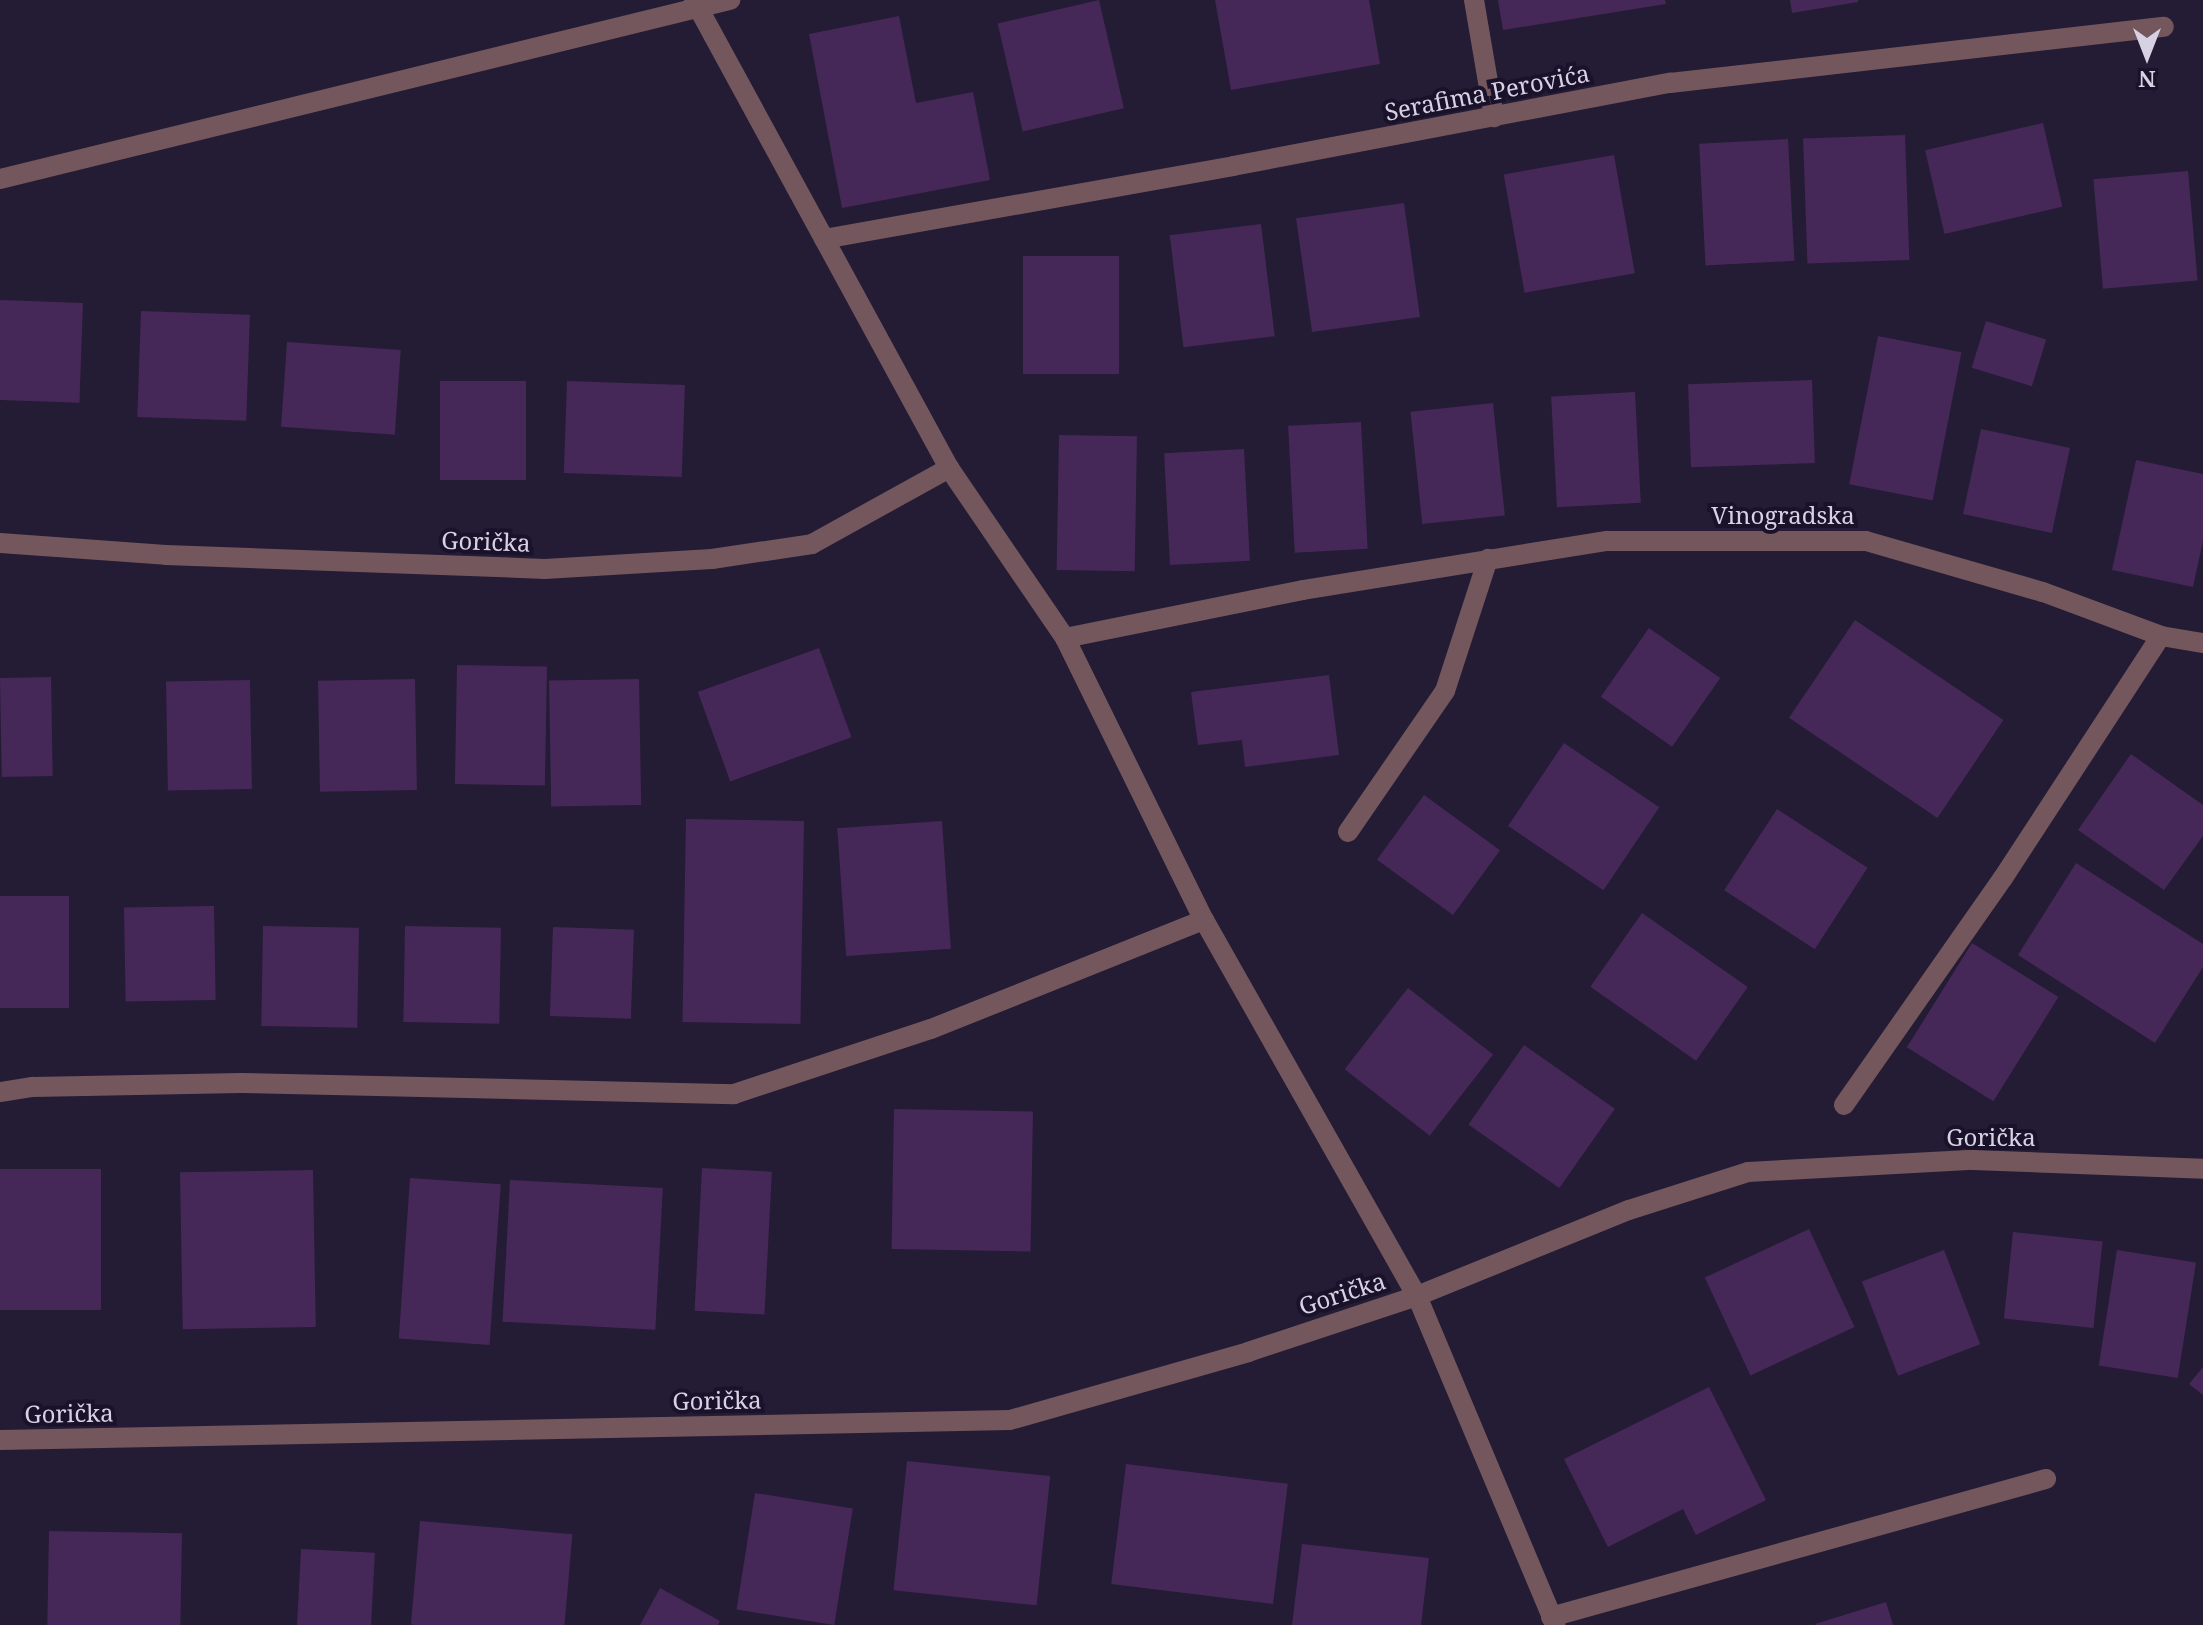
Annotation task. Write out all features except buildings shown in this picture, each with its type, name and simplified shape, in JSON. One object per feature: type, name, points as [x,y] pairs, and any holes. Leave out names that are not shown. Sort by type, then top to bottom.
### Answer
[{"type":"street","points":[[0,179],[696,4],[730,0]]},
{"type":"street","points":[[1474,0],[1494,117]]},
{"type":"street","name":"Gorička","points":[[696,4],[949,468],[1065,638],[1204,920],[1417,1296],[1553,1621],[2046,1479]]},
{"type":"street","name":"Serafima Perovića","points":[[824,239],[1670,83],[2164,27]]},
{"type":"street","name":"Gorička","points":[[0,543],[166,555],[545,569],[712,559],[812,544],[949,468]]},
{"type":"street","name":"Vinogradska","points":[[1065,638],[1303,590],[1607,541],[1866,541],[2043,592],[2161,636],[2203,643]]},
{"type":"street","points":[[1348,832],[1445,691],[1488,559]]},
{"type":"street","points":[[1844,1105],[2003,878],[2161,636]]},
{"type":"street","points":[[0,1092],[33,1087],[241,1083],[734,1094],[931,1029],[1204,920]]},
{"type":"street","name":"Gorička","points":[[0,1440],[1010,1420],[1248,1352],[1417,1296],[1629,1210],[1748,1172],[1973,1160],[2203,1169]]}]
